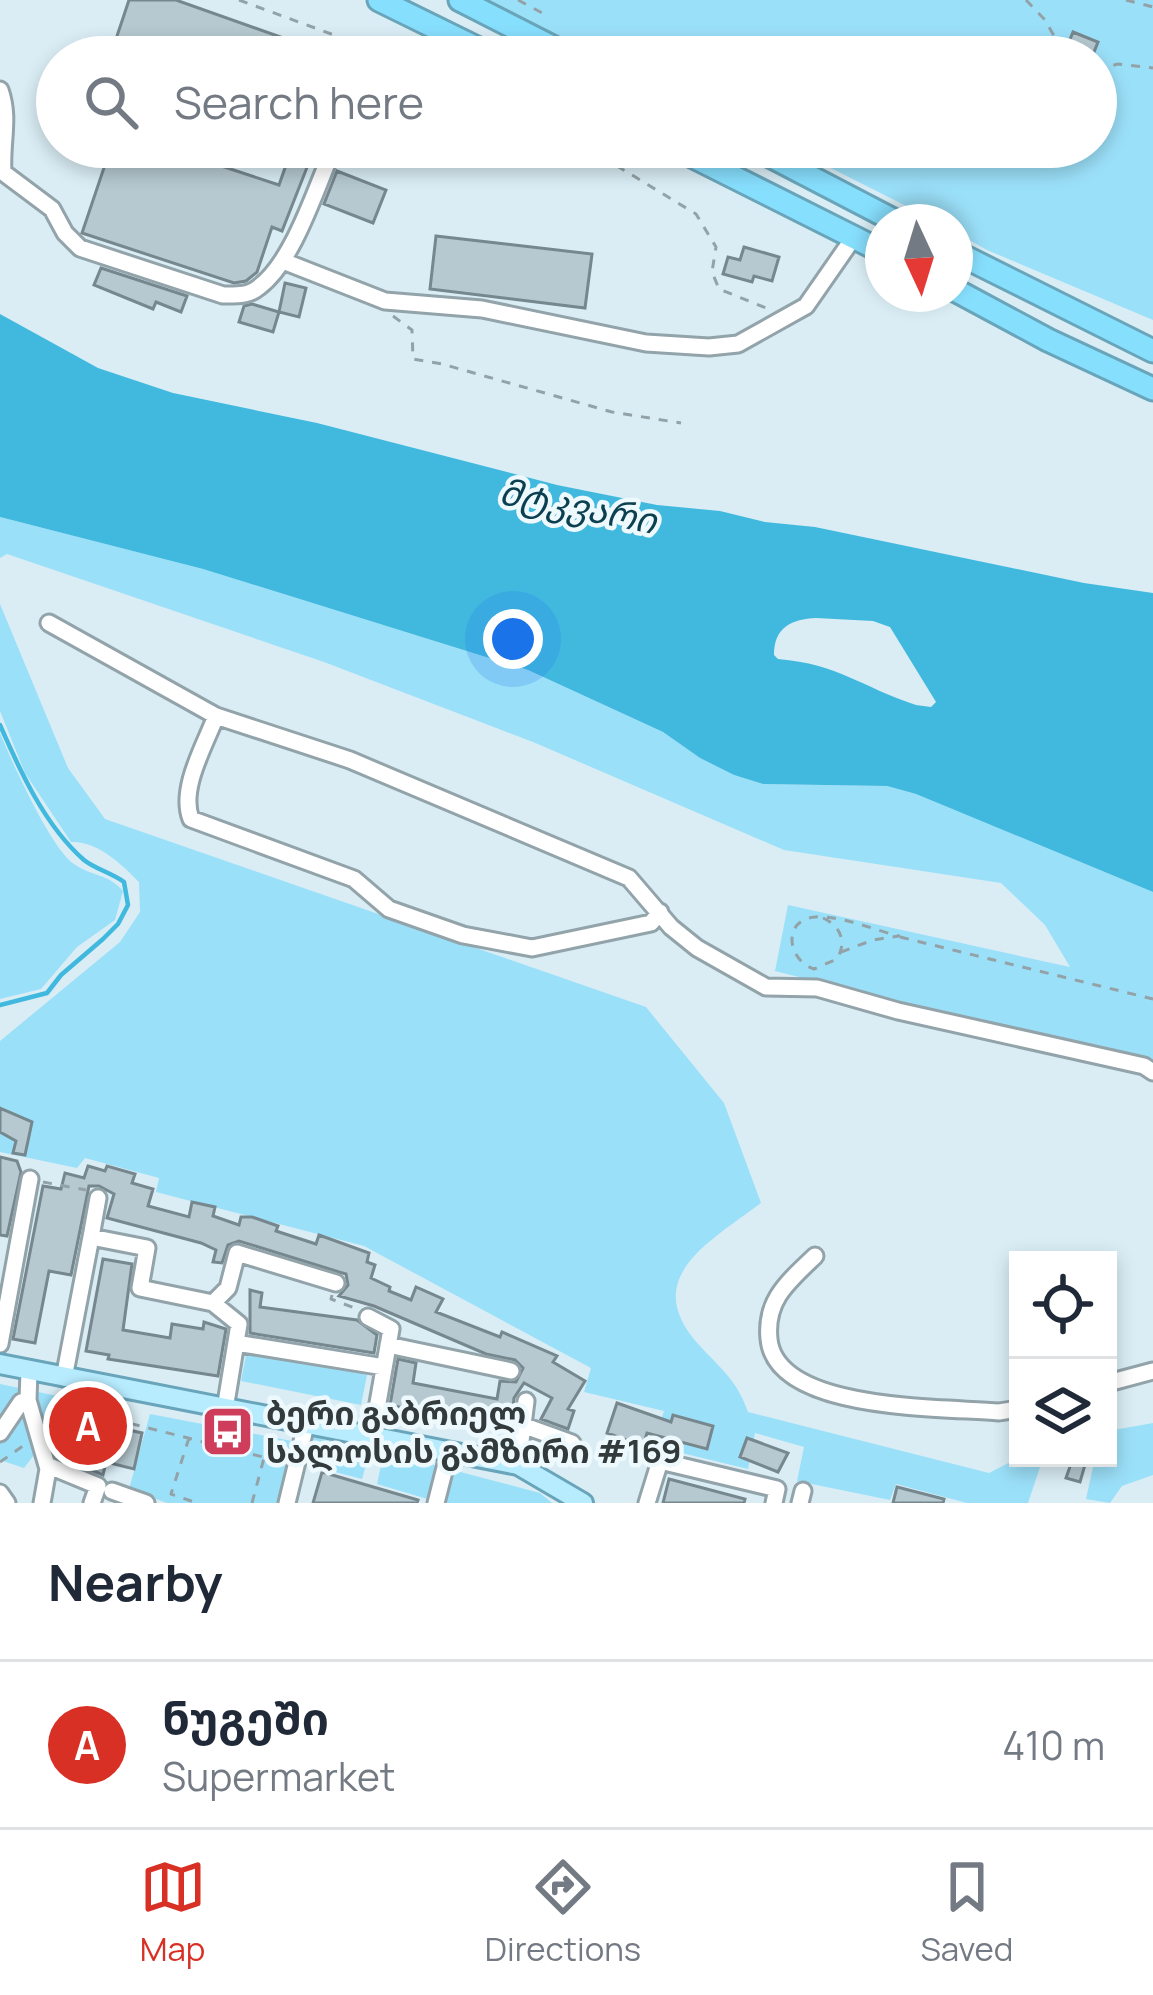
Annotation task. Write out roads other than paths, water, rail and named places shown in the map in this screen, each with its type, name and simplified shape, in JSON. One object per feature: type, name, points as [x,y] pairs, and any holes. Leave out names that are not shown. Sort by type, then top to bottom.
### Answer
[{"type":"highway","points":[[379,0],[452,36]]},
{"type":"highway","points":[[460,0],[531,36]]},
{"type":"highway","points":[[716,168],[865,243]]},
{"type":"highway","points":[[793,168],[865,205]]},
{"type":"highway","points":[[973,262],[1153,351]]},
{"type":"highway","points":[[973,299],[1153,389]]},
{"type":"main road","points":[[0,1364],[518,1465],[583,1503]]},
{"type":"street","points":[[0,90],[9,113],[1,142],[2,171],[52,209],[80,248],[223,295],[245,294],[259,287],[283,261],[325,168]]},
{"type":"street","points":[[283,261],[385,301],[482,309],[646,343],[710,347],[738,344],[806,306],[854,237]]},
{"type":"street","points":[[49,623],[216,716],[350,760],[629,878],[671,927],[766,987],[817,988],[1144,1066],[1153,1072]]},
{"type":"street","points":[[216,716],[189,792],[190,819],[354,880],[388,909],[463,935],[532,948],[651,923],[660,912]]},
{"type":"street","points":[[0,1344],[30,1179]]},
{"type":"street","points":[[64,1378],[98,1198]]},
{"type":"street","points":[[91,1237],[147,1248],[140,1288],[213,1303],[239,1324],[225,1409]]},
{"type":"street","points":[[213,1303],[228,1288],[237,1253],[335,1282]]},
{"type":"street","points":[[815,1256],[780,1289],[766,1316],[770,1351],[780,1370],[805,1387],[836,1396],[1009,1410]]},
{"type":"street","points":[[368,1317],[391,1329],[372,1437]]},
{"type":"street","points":[[236,1342],[384,1367]]},
{"type":"street","points":[[388,1345],[511,1371]]},
{"type":"street","points":[[29,1371],[28,1400],[46,1462],[42,1503]]},
{"type":"street","points":[[1117,1381],[1153,1371]]},
{"type":"street","points":[[1,1431],[21,1402],[28,1400]]},
{"type":"street","points":[[518,1465],[526,1401]]},
{"type":"street","points":[[287,1503],[306,1424]]},
{"type":"street","points":[[525,1426],[572,1443]]},
{"type":"street","points":[[436,1503],[449,1451]]},
{"type":"street","points":[[647,1503],[660,1461],[778,1489],[774,1503]]},
{"type":"street","points":[[46,1462],[98,1486],[92,1503]]},
{"type":"street","points":[[112,1491],[146,1503]]},
{"type":"street","points":[[0,1493],[8,1503]]},
{"type":"water","name":"მტკვარი","points":[[0,314],[98,368],[173,393],[317,423],[557,485],[657,505],[815,527],[1153,593],[1153,892],[916,794],[887,786],[763,784],[734,775],[663,732],[528,670],[203,569],[0,517]],"holes":[[[799,620],[873,621],[890,627],[936,702],[931,707],[834,671],[774,655],[781,631]]]},
{"type":"waterway","points":[[0,725],[57,831],[84,860],[124,882],[128,905],[118,924],[47,993],[0,1005]]},
{"type":"place","name":"ნუგეში","points":[[88,1426]]},
{"type":"place","name":"ბერი გაბრიელ სალოსის გამზირი #169","points":[[227,1432]]}]
